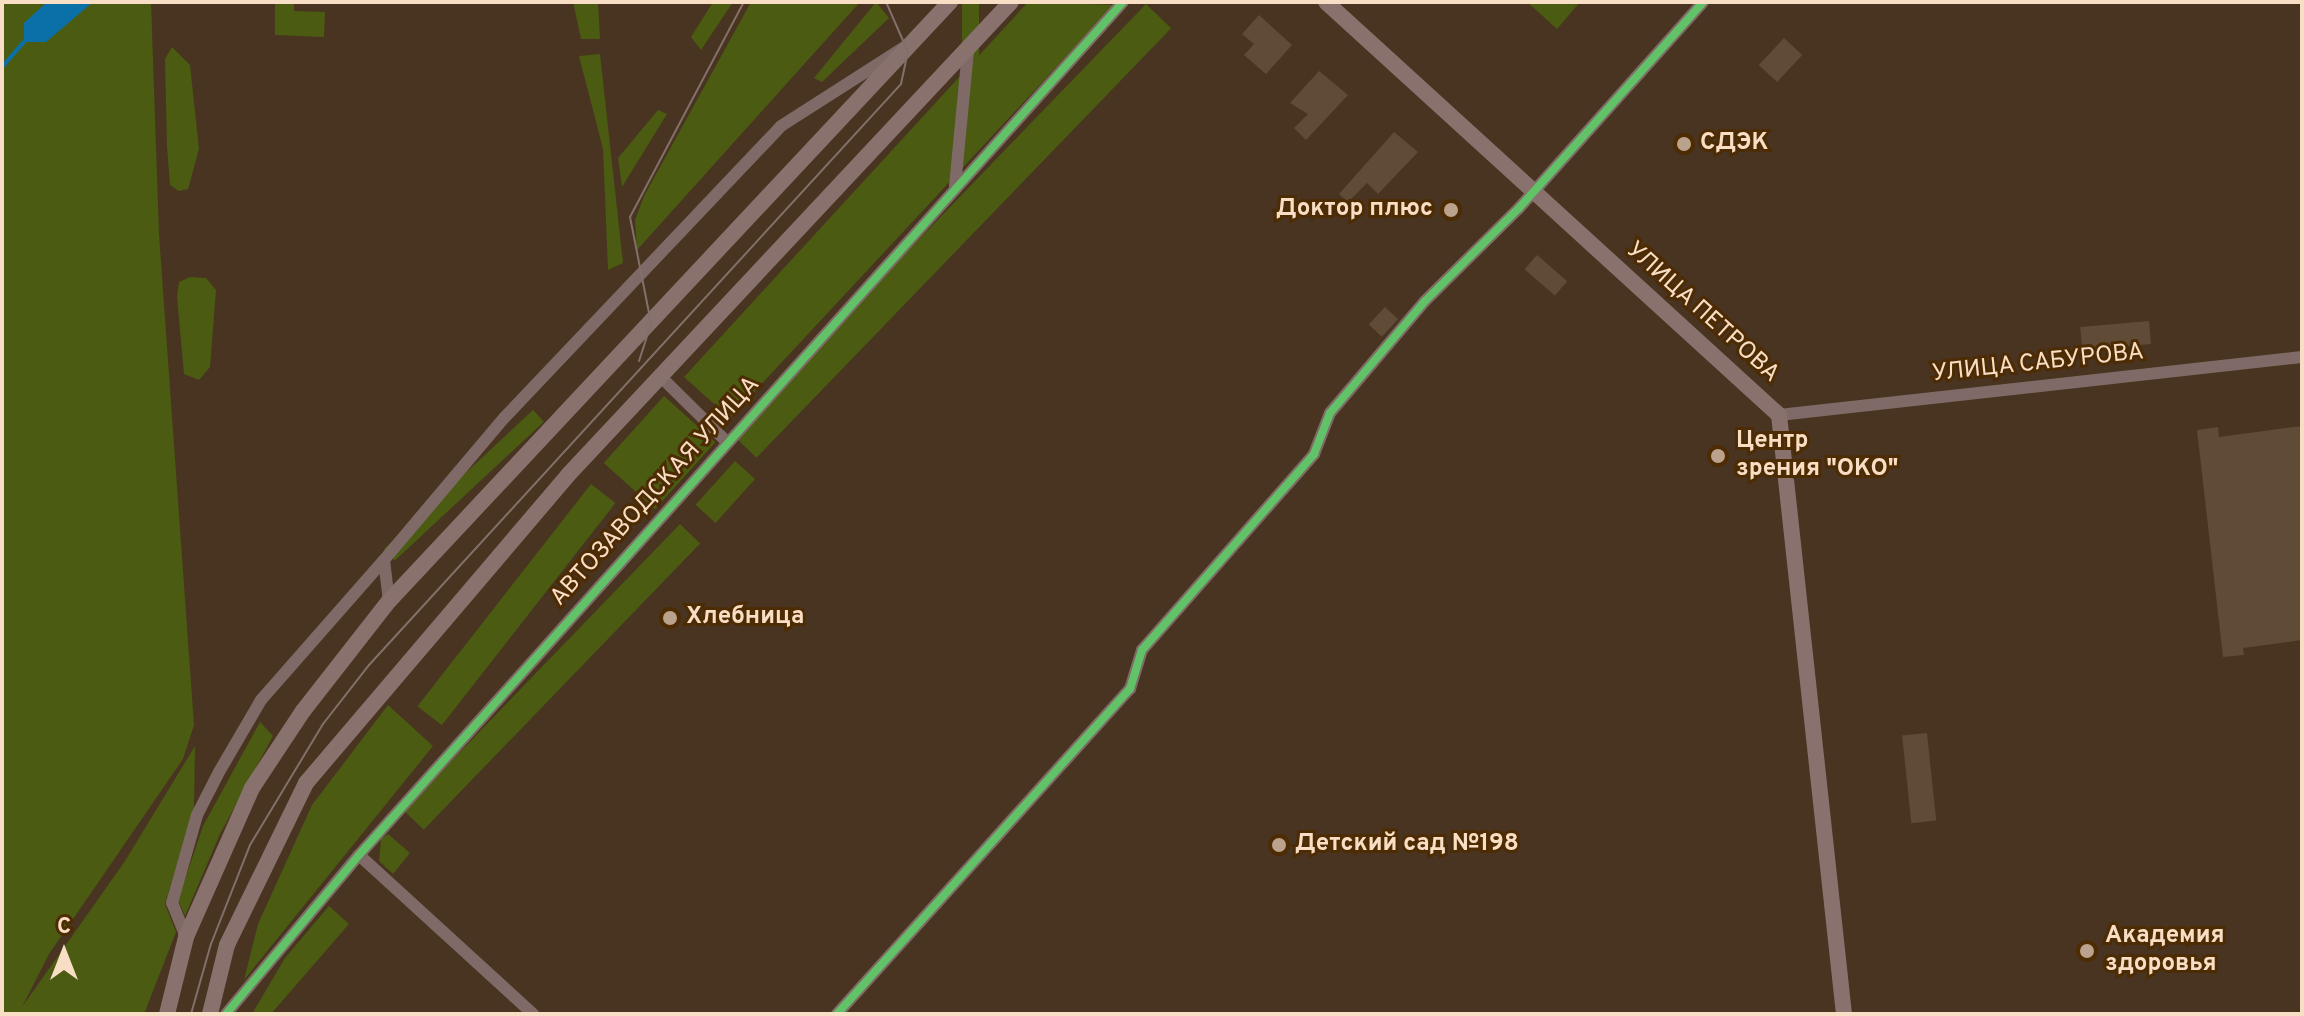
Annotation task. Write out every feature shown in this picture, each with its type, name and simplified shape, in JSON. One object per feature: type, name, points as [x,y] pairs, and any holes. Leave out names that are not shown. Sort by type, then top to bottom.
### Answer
[{"type":"main road","points":[[167,1014],[186,937],[256,780],[389,601],[950,2]]},
{"type":"main road","points":[[210,1014],[227,945],[306,783],[660,376],[1011,2]]},
{"type":"main road","name":"УЛИЦА ПЕТРОВА","points":[[1326,2],[1779,415],[1844,1014]]},
{"type":"street","name":"АВТОЗАВОДСКАЯ УЛИЦА","points":[[226,1014],[359,855],[1123,2]]},
{"type":"street","points":[[837,1014],[1130,689],[1142,650],[1314,454],[1330,413],[1425,301],[1533,191],[1703,2]]},
{"type":"street","points":[[186,937],[172,903],[197,815],[261,700],[505,417],[781,126],[913,42]]},
{"type":"street","points":[[955,186],[968,50]]},
{"type":"street","name":"УЛИЦА САБУРОВА","points":[[1779,415],[2302,357]]},
{"type":"street","points":[[660,376],[727,442]]},
{"type":"street","points":[[384,560],[389,601]]},
{"type":"street","points":[[359,855],[533,1014]]},
{"type":"green space","points":[[2,2],[151,2],[159,234],[194,725],[183,759],[49,954],[22,1007],[125,861],[195,746],[194,808],[165,904],[176,932],[144,1014],[2,1014]]},
{"type":"green space","points":[[275,2],[294,2],[294,11],[325,12],[324,37],[275,35]]},
{"type":"green space","points":[[573,2],[598,2],[600,39],[581,39]]},
{"type":"green space","points":[[713,2],[733,2],[701,50],[691,37]]},
{"type":"green space","points":[[751,2],[860,2],[637,250],[635,220],[644,196]]},
{"type":"green space","points":[[876,2],[889,18],[822,82],[814,78]]},
{"type":"green space","points":[[962,2],[979,2],[979,145],[962,145]]},
{"type":"green space","points":[[1028,2],[1114,5],[730,418],[684,377]]},
{"type":"green space","points":[[1527,2],[1580,2],[1557,29]]},
{"type":"green space","points":[[1146,4],[1171,28],[756,458],[731,433]]},
{"type":"green space","points":[[172,47],[190,65],[199,149],[188,189],[179,191],[170,185],[167,147],[165,59]]},
{"type":"green space","points":[[600,54],[623,263],[608,270],[603,149],[579,56]]},
{"type":"green space","points":[[658,110],[667,114],[622,187],[618,158]]},
{"type":"green space","points":[[190,277],[206,278],[216,290],[210,367],[199,380],[184,374],[177,297],[179,282]]},
{"type":"green space","points":[[664,396],[715,442],[655,509],[604,463]]},
{"type":"green space","points":[[533,410],[544,422],[395,561],[384,549]]},
{"type":"green space","points":[[735,461],[755,479],[716,523],[696,505]]},
{"type":"green space","points":[[591,484],[615,503],[442,725],[417,706]]},
{"type":"green space","points":[[680,524],[700,543],[424,830],[404,810]]},
{"type":"green space","points":[[388,705],[433,746],[244,980],[258,924],[312,805]]},
{"type":"green space","points":[[260,722],[273,736],[220,834],[185,916],[178,900],[203,826]]},
{"type":"green space","points":[[388,834],[410,853],[393,874],[379,861],[381,839]]},
{"type":"green space","points":[[329,906],[349,924],[271,1014],[252,1014],[285,958]]},
{"type":"water","points":[[47,2],[93,2],[46,42],[24,42],[24,23]]},
{"type":"building","points":[[1259,15],[1292,45],[1266,74],[1244,55],[1254,44],[1242,34]]},
{"type":"building","points":[[1784,38],[1802,55],[1777,82],[1759,65]]},
{"type":"building","points":[[1319,71],[1348,95],[1306,140],[1294,128],[1308,114],[1290,103]]},
{"type":"building","points":[[1394,132],[1418,152],[1378,194],[1367,183],[1348,202],[1339,194]]},
{"type":"building","points":[[1537,255],[1567,281],[1555,296],[1525,269]]},
{"type":"building","points":[[1385,307],[1398,319],[1382,337],[1369,325]]},
{"type":"building","points":[[2149,321],[2151,344],[2082,350],[2080,327]]},
{"type":"building","points":[[2302,426],[2302,640],[2243,648],[2244,655],[2223,657],[2197,430],[2218,427],[2219,437]]},
{"type":"building","points":[[1927,733],[1936,821],[1911,823],[1902,736]]},
{"type":"waterway","points":[[2,67],[24,42]]},
{"type":"tram line","points":[[639,361],[651,323],[630,217],[744,2]]},
{"type":"tram line","points":[[191,1014],[211,944],[250,845],[323,724],[369,665],[901,84],[908,52],[886,2]]},
{"type":"cycle path","points":[[226,1014],[359,855],[1123,2]]},
{"type":"cycle path","points":[[837,1014],[1130,689],[1142,650],[1314,454],[1330,413],[1425,301],[1519,208],[1703,2]]},
{"type":"place","name":"СДЭК","points":[[1684,144]]},
{"type":"place","name":"Доктор плюс","points":[[1451,210]]},
{"type":"place","name":"Центр зрения \"ОКО\"","points":[[1718,456]]},
{"type":"place","name":"Хлебница","points":[[670,618]]},
{"type":"place","name":"Детский сад №198","points":[[1279,845]]},
{"type":"place","name":"Академия здоровья","points":[[2087,951]]}]
